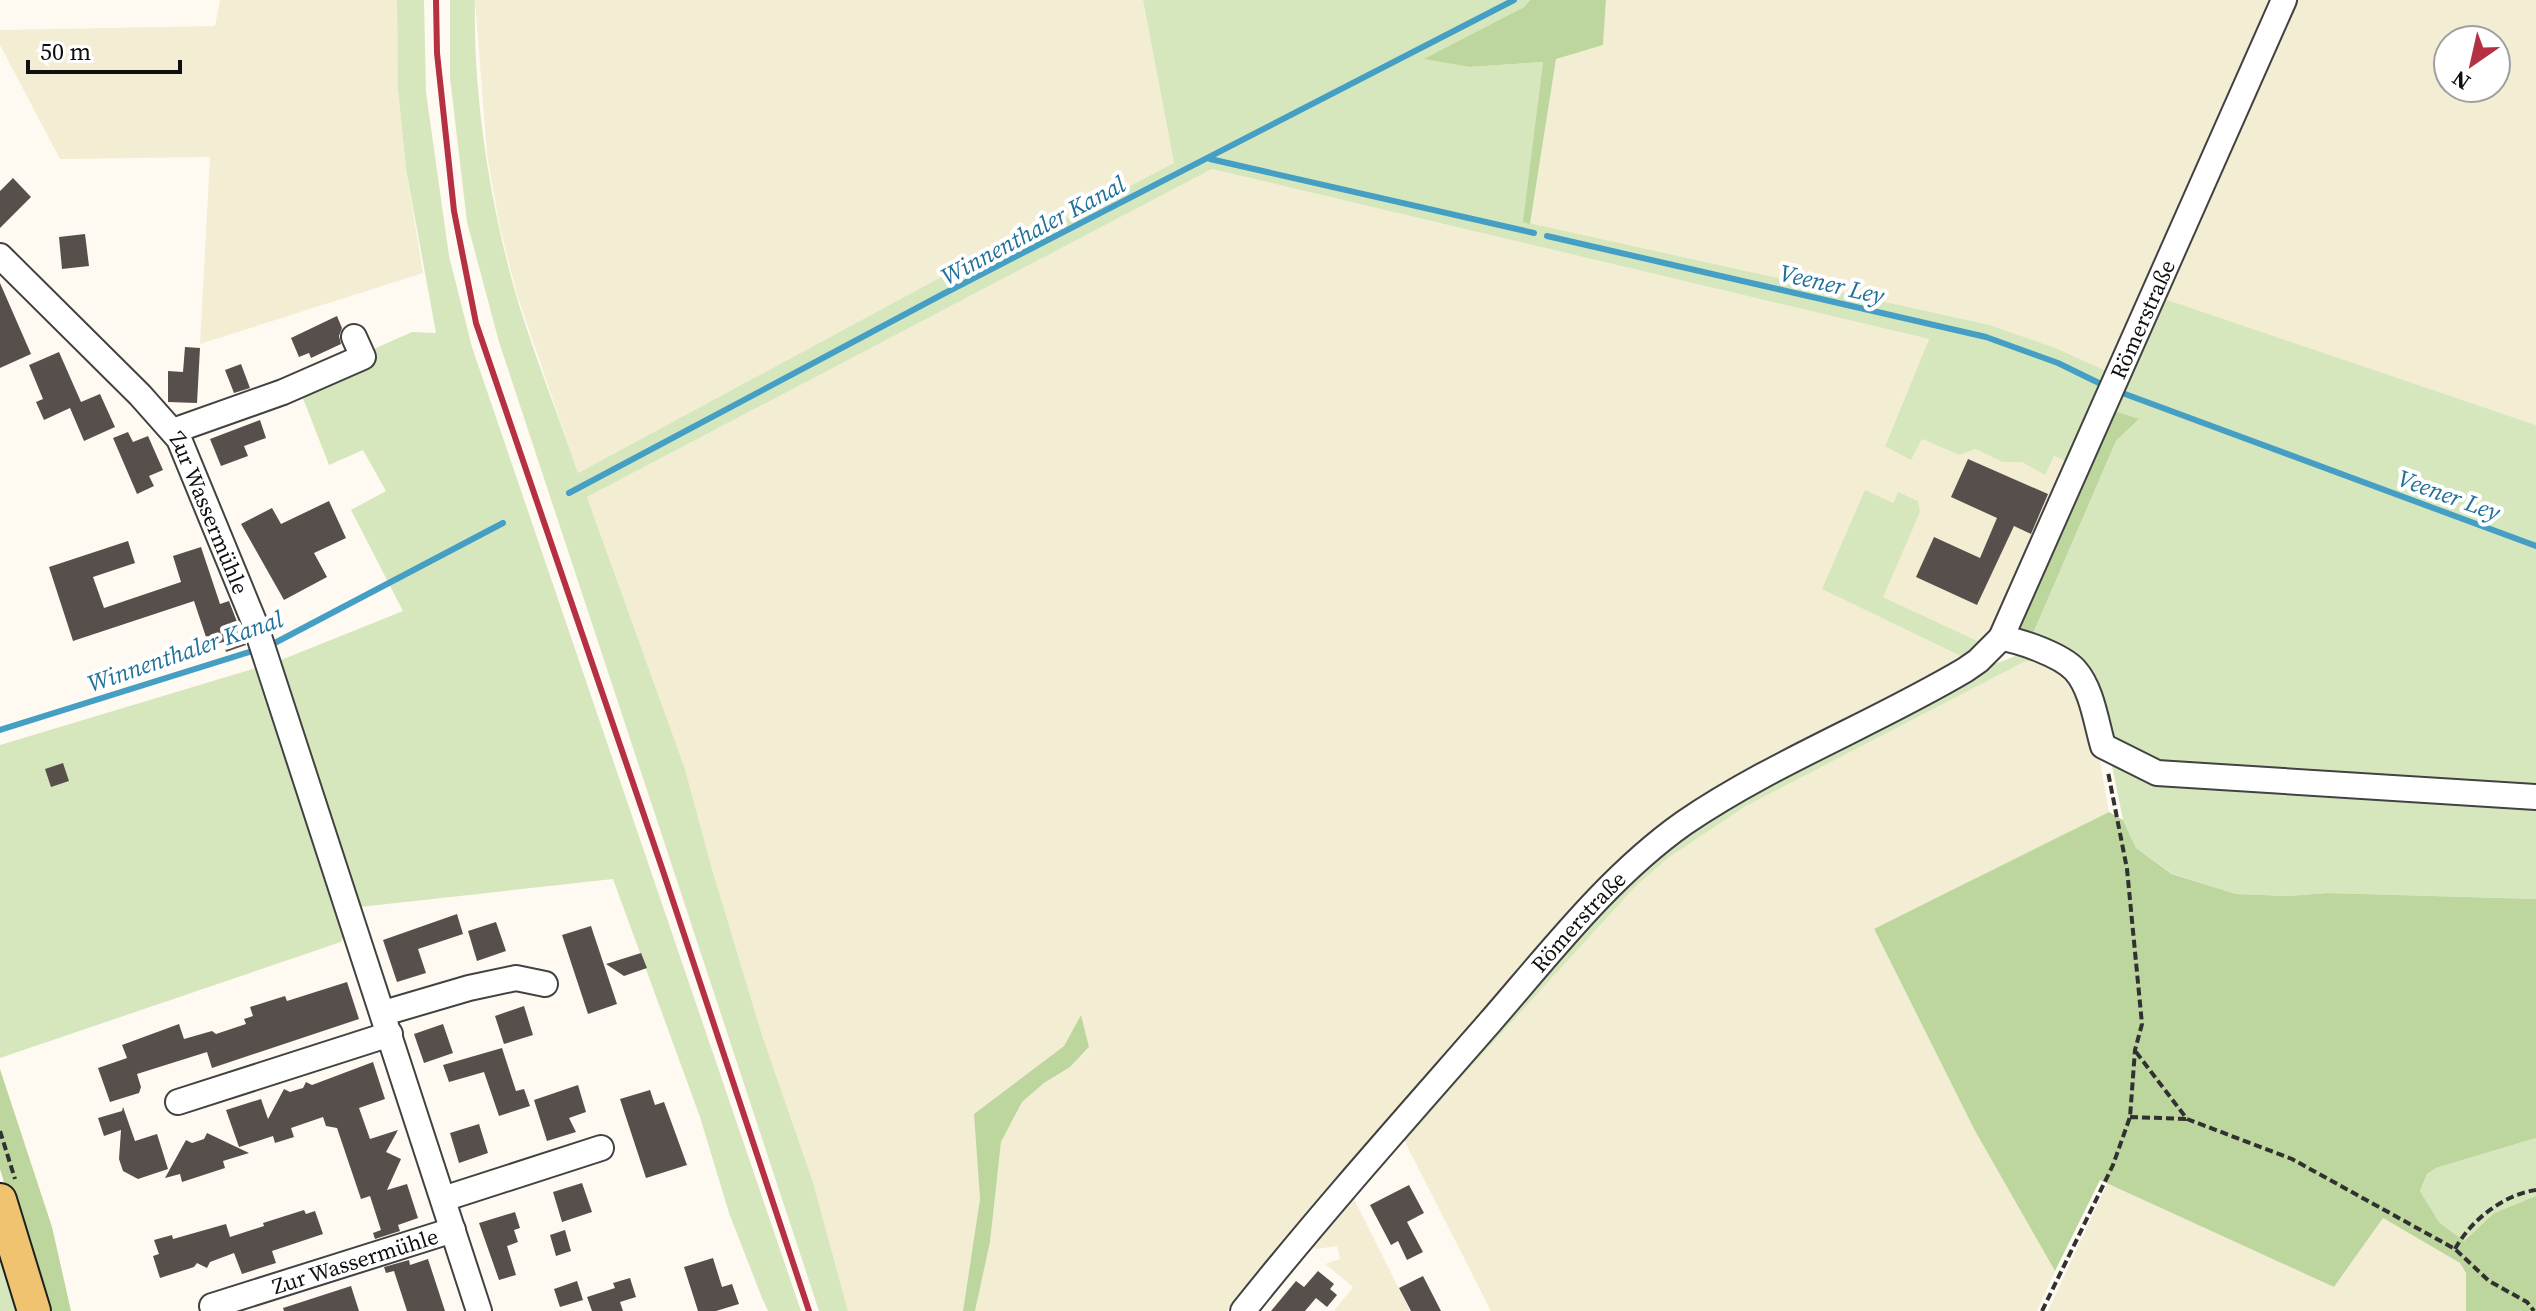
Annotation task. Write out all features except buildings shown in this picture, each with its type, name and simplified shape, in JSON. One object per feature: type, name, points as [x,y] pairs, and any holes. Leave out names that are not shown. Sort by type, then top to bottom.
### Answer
[{"type":"main road","points":[[0,1200],[34,1311]]},
{"type":"street","name":"Römerstraße","points":[[1243,1311],[1349,1183],[1568,933],[1638,862],[1683,824],[1735,792],[1965,670],[2001,638],[2284,0]]},
{"type":"street","name":"Zur Wassermühle","points":[[0,256],[140,395],[179,439],[255,624],[479,1311]]},
{"type":"street","points":[[173,431],[283,392],[363,357],[354,337]]},
{"type":"street","points":[[2001,638],[2026,642],[2074,669],[2086,688],[2103,746],[2157,773],[2536,797]]},
{"type":"street","points":[[178,1102],[387,1024],[469,988],[516,978],[545,984]]},
{"type":"street","name":"Zur Wassermühle","points":[[443,1199],[601,1148]]},
{"type":"street","name":"Zur Wassermühle","points":[[212,1306],[453,1230]]},
{"type":"path","points":[[2042,1311],[2113,1165],[2130,1117],[2135,1050],[2142,1024],[2127,869],[2103,746]]},
{"type":"path","points":[[2135,1050],[2187,1119]]},
{"type":"path","points":[[2130,1117],[2187,1119],[2292,1159],[2455,1249],[2489,1281],[2527,1302],[2534,1311]]},
{"type":"path","points":[[2455,1249],[2462,1236],[2492,1207],[2536,1190]]},
{"type":"shaded area","points":[[220,0],[397,0],[398,90],[406,169],[423,273],[200,344],[210,157],[60,159],[0,45],[0,30],[215,26]]},
{"type":"shaded area","points":[[475,0],[1143,0],[1174,163],[1013,246],[943,276],[578,473],[517,295],[500,228],[487,155]]},
{"type":"shaded area","points":[[1606,0],[2274,0],[2113,374],[2058,349],[1990,325],[1530,224],[1556,58],[1603,45]]},
{"type":"shaded area","points":[[2299,0],[2536,0],[2536,425],[2164,300]]},
{"type":"shaded area","points":[[1212,169],[1929,339],[1885,445],[1922,439],[1959,455],[1974,449],[2002,462],[2022,462],[2045,474],[2054,456],[2072,464],[2003,622],[1984,644],[1883,597],[1898,492],[1893,503],[1823,589],[1969,660],[1680,822],[1367,1147],[1227,1311],[975,1311],[990,1242],[1001,1142],[1022,1102],[1070,1067],[1089,1048],[1081,1016],[1064,1046],[974,1114],[980,1199],[963,1311],[848,1311],[813,1182],[762,1035],[685,769],[587,497]]},
{"type":"shaded area","points":[[2026,661],[2041,662],[2055,669],[2068,680],[2077,696],[2097,745],[2109,812],[1874,930],[1974,1129],[2055,1271],[2037,1311],[1491,1311],[1405,1142],[1634,888],[1668,858],[1746,806]]},
{"type":"shaded area","points":[[2108,1182],[2334,1287],[2383,1218],[2460,1263],[2466,1272],[2466,1311],[2048,1311]]},
{"type":"shaded area","points":[[1353,1197],[1410,1311],[1334,1311],[1353,1287],[1325,1264],[1340,1259],[1337,1246],[1316,1249],[1312,1245]]},
{"type":"green space","points":[[397,0],[424,0],[426,92],[449,256],[472,347],[801,1311],[768,1311],[762,1298],[729,1213],[700,1117],[613,879],[360,907],[341,942],[0,1058],[0,745],[276,662],[403,611],[351,510],[386,491],[363,450],[329,465],[297,383],[412,332],[436,333],[406,169],[398,90]]},
{"type":"green space","points":[[450,0],[475,0],[480,111],[498,224],[523,317],[578,473],[943,276],[1013,246],[1174,163],[1143,0],[1530,0],[1524,7],[1425,59],[1469,67],[1543,62],[1524,222],[1990,325],[2058,349],[2113,374],[2072,464],[2054,456],[2045,475],[2022,462],[2002,462],[1975,449],[1959,455],[1922,439],[1911,460],[1885,446],[1929,339],[1212,169],[587,497],[685,769],[762,1035],[813,1182],[848,1311],[819,1311],[499,342],[467,222],[450,78]]},
{"type":"green space","points":[[1530,0],[1606,0],[1603,45],[1556,59],[1530,224],[1523,222],[1543,62],[1469,67],[1424,59],[1524,7]]},
{"type":"green space","points":[[2292,0],[2299,0],[2164,299],[2536,425],[2536,792],[2180,770],[2136,758],[2115,740],[2104,722],[2032,636],[2116,441],[2138,420],[2114,411]]},
{"type":"green space","points":[[2114,411],[2139,419],[2116,441],[2032,636],[2016,629]]},
{"type":"green space","points":[[1865,490],[1893,503],[1898,492],[1918,501],[1920,512],[1883,597],[1984,644],[1969,660],[1822,589]]},
{"type":"green space","points":[[2026,652],[2061,667],[2077,696],[2056,671],[2043,664],[2026,661],[1746,806],[1668,858],[1634,888],[1405,1142],[1402,1135],[1625,886],[1668,847],[1717,813],[1984,668]]},
{"type":"green space","points":[[2111,761],[2536,804],[2536,899],[2328,893],[2287,896],[2236,894],[2173,874],[2136,848],[2123,820]]},
{"type":"green space","points":[[2109,812],[2123,820],[2136,848],[2172,874],[2236,894],[2287,896],[2328,893],[2536,899],[2536,1138],[2436,1168],[2427,1174],[2420,1191],[2439,1222],[2464,1241],[2494,1213],[2536,1196],[2536,1311],[2466,1311],[2466,1273],[2460,1263],[2383,1218],[2334,1287],[2100,1180],[2055,1271],[1974,1129],[1874,929]]},
{"type":"green space","points":[[1081,1015],[1089,1047],[1070,1067],[1022,1102],[1001,1142],[990,1242],[975,1311],[963,1311],[980,1199],[974,1114],[1064,1046]]},
{"type":"green space","points":[[0,1069],[52,1227],[71,1311],[43,1311],[0,1169]]},
{"type":"green space","points":[[2536,1138],[2536,1196],[2494,1213],[2464,1241],[2439,1222],[2420,1191],[2427,1174],[2436,1168]]},
{"type":"green space","points":[[0,1249],[17,1311],[0,1311]]},
{"type":"waterway","name":"Winnenthaler Kanal","points":[[569,493],[945,293],[1514,0]]},
{"type":"waterway","name":"Veener Ley","points":[[1210,159],[1534,233]]},
{"type":"waterway","name":"Veener Ley","points":[[1547,236],[1986,337],[2058,363],[2103,385]]},
{"type":"waterway","name":"Veener Ley","points":[[2125,394],[2536,546]]},
{"type":"waterway","name":"Winnenthaler Kanal","points":[[269,646],[503,523]]},
{"type":"waterway","name":"Winnenthaler Kanal","points":[[0,730],[259,649]]},
{"type":"railway","points":[[436,0],[437,53],[454,211],[476,323],[809,1311]]}]
